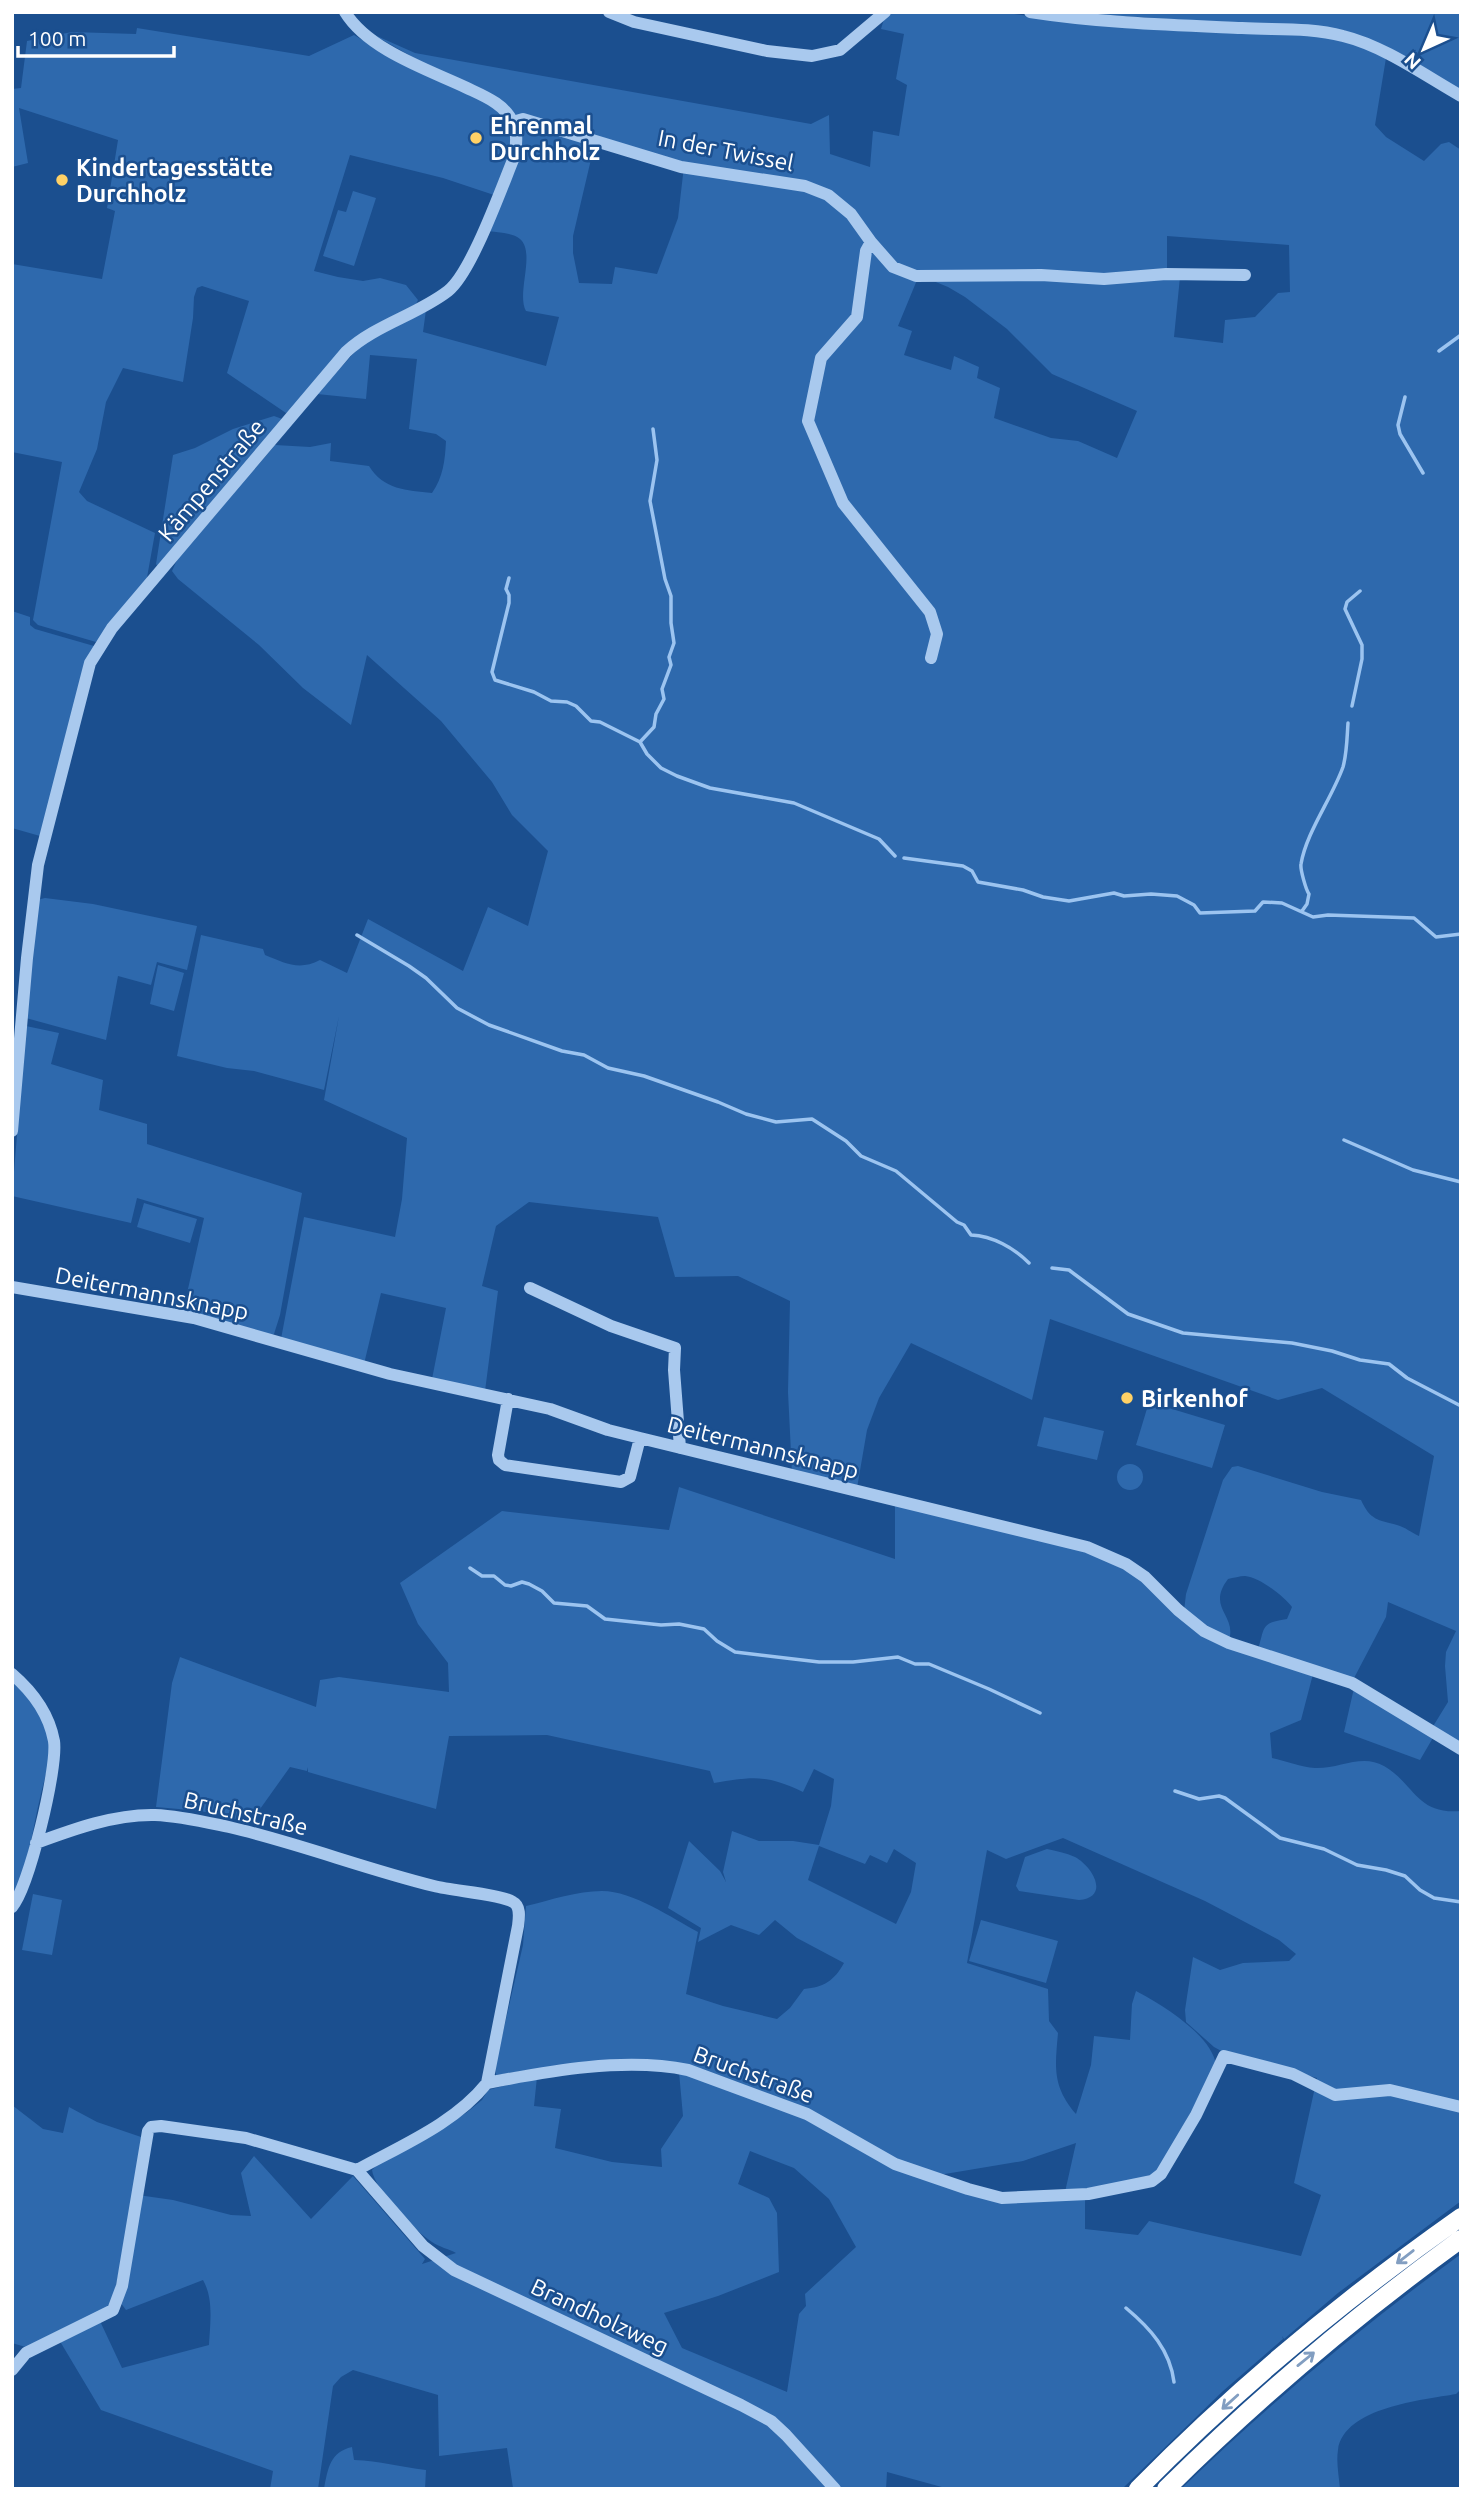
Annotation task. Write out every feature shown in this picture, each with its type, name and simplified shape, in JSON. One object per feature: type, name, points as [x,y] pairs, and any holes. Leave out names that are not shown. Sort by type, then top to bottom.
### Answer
[{"type":"highway","points":[[1138,2489],[1226,2405],[1342,2305],[1461,2217]]},
{"type":"highway","points":[[1166,2489],[1285,2376],[1461,2239]]},
{"type":"street","points":[[345,12],[370,39],[486,97],[498,104],[513,122]]},
{"type":"street","points":[[609,12],[634,22],[767,51],[812,56],[840,50],[885,12]]},
{"type":"street","points":[[1030,12],[1168,26],[1298,29],[1343,36],[1369,46],[1461,96]]},
{"type":"street","name":"In der Twissel","points":[[513,122],[523,119],[681,167],[805,186],[828,195],[844,207],[893,267],[916,276],[1052,275],[1104,279],[1166,274],[1245,275]]},
{"type":"street","name":"Kämpenstraße","points":[[12,1131],[38,865],[80,696],[94,654],[112,628],[346,352],[369,335],[443,294],[457,282],[471,258],[515,155],[513,122]]},
{"type":"street","points":[[871,242],[866,251],[857,317],[821,358],[808,421],[843,503],[930,612],[937,634],[931,658]]},
{"type":"street","points":[[12,956],[27,958]]},
{"type":"street","name":"Deitermannsknapp","points":[[12,1287],[194,1318],[390,1374],[550,1409],[608,1430],[1087,1546],[1126,1564],[1146,1577],[1178,1610],[1204,1631],[1229,1643],[1352,1682],[1461,1749]]},
{"type":"street","points":[[530,1288],[611,1326],[675,1348],[680,1448]]},
{"type":"street","points":[[508,1399],[498,1455],[505,1465],[621,1482],[630,1476],[640,1438]]},
{"type":"street","points":[[12,1674],[36,1699],[54,1742],[52,1770],[36,1843],[24,1883],[12,1907]]},
{"type":"street","name":"Bruchstraße","points":[[36,1843],[110,1820],[149,1815],[171,1816],[263,1835],[433,1886],[513,1901],[520,1914],[519,1926],[487,2083],[562,2069],[633,2066],[688,2070],[807,2114],[895,2164],[1002,2198],[1088,2194],[1152,2181],[1161,2174],[1196,2115],[1224,2056],[1293,2074],[1335,2095],[1390,2090],[1461,2107]]},
{"type":"street","points":[[12,2370],[26,2353],[113,2310],[122,2286],[145,2140],[151,2127],[161,2126],[246,2138],[357,2170],[450,2118],[487,2083]]},
{"type":"street","name":"Brandholzweg","points":[[357,2170],[423,2246],[446,2265],[771,2421],[835,2489]]},
{"type":"shaded area","points":[[893,12],[999,12],[1096,25],[1289,32],[1337,38],[1386,58],[1375,125],[1386,137],[1424,161],[1441,144],[1449,142],[1461,150],[1461,1745],[1432,1728],[1448,1702],[1446,1652],[1456,1631],[1388,1602],[1386,1617],[1353,1680],[1258,1650],[1265,1627],[1272,1622],[1287,1619],[1292,1607],[1264,1583],[1251,1577],[1228,1579],[1222,1589],[1220,1597],[1229,1624],[1229,1640],[1184,1611],[1186,1594],[1223,1480],[1232,1467],[1238,1466],[1322,1492],[1361,1500],[1375,1518],[1419,1536],[1434,1456],[1322,1388],[1278,1400],[1050,1319],[1032,1400],[911,1343],[879,1398],[867,1430],[857,1488],[792,1473],[788,1392],[790,1301],[738,1276],[675,1277],[658,1217],[529,1202],[496,1226],[482,1286],[498,1291],[485,1391],[432,1379],[446,1308],[381,1293],[364,1364],[281,1339],[304,1217],[395,1237],[402,1199],[407,1138],[324,1100],[339,1016],[324,1090],[254,1071],[227,1068],[177,1056],[201,935],[263,949],[265,955],[292,965],[305,965],[320,960],[347,973],[368,919],[463,971],[488,907],[528,926],[548,851],[512,815],[492,782],[441,721],[367,655],[351,725],[303,688],[259,645],[178,579],[172,571],[177,560],[275,445],[310,447],[331,443],[330,461],[369,466],[382,480],[396,487],[432,493],[443,468],[446,441],[436,434],[409,429],[417,359],[370,355],[366,399],[317,394],[362,344],[426,310],[423,332],[546,366],[559,317],[526,311],[523,294],[526,263],[524,245],[513,235],[487,231],[514,166],[506,166],[494,195],[443,178],[350,155],[314,271],[363,281],[380,278],[406,285],[418,300],[416,304],[347,346],[291,411],[286,413],[227,373],[249,301],[202,286],[197,288],[183,382],[123,368],[106,402],[97,449],[79,492],[87,501],[155,533],[146,583],[96,642],[38,625],[33,620],[62,462],[12,452],[12,264],[102,279],[115,211],[107,208],[118,140],[19,108],[28,163],[12,167],[12,89],[21,88],[27,41],[72,32],[136,34],[137,28],[309,56],[354,35],[383,52],[408,62],[411,56],[370,33],[415,53],[811,124],[829,115],[830,154],[870,167],[873,131],[899,136],[907,85],[896,79],[904,34],[881,29],[884,19]],"holes":[[[596,138],[684,166],[678,218],[657,274],[615,267],[612,284],[579,283],[573,253],[573,236]],[[1167,236],[1289,245],[1290,292],[1278,293],[1255,317],[1225,320],[1223,343],[1174,337],[1180,277],[1103,281],[1041,277],[926,278],[965,297],[1007,329],[1052,374],[1137,411],[1117,458],[1078,441],[1051,438],[994,418],[1000,388],[977,378],[979,367],[954,356],[951,370],[904,355],[912,331],[898,326],[917,280],[903,272],[904,269],[915,273],[1066,273],[1103,277],[1167,272]]]},
{"type":"shaded area","points":[[1059,12],[1461,12],[1461,92],[1369,41],[1250,24]]},
{"type":"shaded area","points":[[353,191],[376,198],[354,266],[323,256],[338,210],[346,212]]},
{"type":"shaded area","points":[[274,416],[285,420],[158,567],[156,564],[173,455],[195,448],[233,429]]},
{"type":"shaded area","points":[[12,611],[30,617],[30,625],[35,629],[94,646],[40,836],[12,828]]},
{"type":"shaded area","points":[[45,898],[93,904],[197,926],[187,970],[157,962],[151,985],[118,976],[106,1040],[26,1018],[37,900]]},
{"type":"shaded area","points":[[158,965],[184,973],[174,1011],[150,1004]]},
{"type":"shaded area","points":[[26,1026],[59,1033],[51,1064],[103,1080],[99,1110],[147,1124],[147,1144],[302,1193],[280,1315],[274,1334],[270,1336],[183,1311],[204,1218],[137,1198],[131,1223],[12,1196]]},
{"type":"shaded area","points":[[144,1203],[197,1219],[190,1243],[137,1227]]},
{"type":"shaded area","points":[[1149,1402],[1225,1425],[1212,1468],[1136,1445]]},
{"type":"shaded area","points":[[1044,1417],[1104,1431],[1097,1460],[1037,1446]]},
{"type":"shaded area","points":[[1130,1464],[1139,1468],[1143,1477],[1139,1486],[1130,1490],[1121,1486],[1117,1477],[1121,1468]]},
{"type":"shaded area","points":[[679,1487],[895,1559],[895,1504],[1086,1550],[1144,1580],[1184,1621],[1227,1647],[1313,1674],[1301,1720],[1270,1733],[1272,1758],[1315,1768],[1359,1761],[1376,1762],[1394,1773],[1425,1803],[1446,1811],[1461,1811],[1461,2201],[1338,2293],[1284,2339],[1282,2336],[1283,2339],[1223,2391],[1122,2489],[949,2489],[887,2472],[886,2489],[510,2489],[513,2488],[507,2448],[439,2456],[438,2395],[353,2370],[333,2386],[318,2489],[270,2489],[273,2471],[101,2410],[58,2338],[99,2319],[122,2368],[209,2345],[210,2303],[203,2280],[126,2310],[120,2302],[138,2195],[173,2200],[231,2215],[251,2216],[241,2173],[254,2156],[311,2219],[353,2176],[425,2259],[422,2264],[456,2253],[432,2242],[416,2229],[387,2198],[372,2170],[384,2158],[466,2113],[482,2100],[488,2090],[537,2077],[534,2106],[561,2109],[555,2148],[612,2162],[662,2167],[661,2149],[683,2116],[679,2072],[705,2078],[815,2120],[905,2172],[996,2202],[1085,2198],[1085,2229],[1138,2235],[1149,2221],[1301,2256],[1321,2195],[1294,2183],[1317,2078],[1225,2053],[1214,2047],[1186,2022],[1185,2010],[1193,1957],[1220,1970],[1243,1963],[1289,1961],[1296,1954],[1279,1940],[1205,1901],[1063,1838],[1006,1859],[987,1850],[967,1963],[1048,1989],[1049,2021],[1058,2033],[1056,2056],[1059,2085],[1076,2114],[1091,2065],[1094,2036],[1130,2040],[1132,2004],[1136,1991],[1171,2012],[1196,2032],[1212,2054],[1216,2065],[1160,2170],[1154,2176],[1080,2192],[1065,2192],[1076,2143],[1023,2161],[939,2175],[899,2162],[807,2110],[686,2066],[634,2063],[563,2065],[496,2075],[495,2067],[523,1945],[526,1906],[593,1891],[614,1892],[639,1900],[698,1932],[686,1994],[777,2019],[790,2008],[804,1989],[823,1985],[832,1979],[844,1963],[797,1938],[775,1920],[759,1935],[731,1925],[698,1942],[701,1928],[668,1908],[689,1841],[720,1871],[726,1882],[723,1872],[732,1831],[759,1841],[793,1841],[819,1845],[831,1806],[834,1779],[814,1769],[803,1792],[779,1782],[759,1778],[714,1783],[710,1771],[547,1735],[449,1736],[436,1809],[308,1772],[308,1767],[307,1771],[290,1767],[250,1823],[201,1811],[156,1807],[172,1683],[180,1657],[316,1707],[320,1680],[339,1677],[449,1692],[448,1663],[418,1624],[400,1583],[502,1511],[669,1530]],"holes":[[[819,1846],[865,1864],[870,1855],[887,1863],[894,1849],[916,1863],[911,1892],[896,1924],[808,1880]],[[750,2151],[794,2168],[829,2199],[856,2247],[805,2294],[806,2306],[799,2314],[787,2392],[682,2348],[664,2313],[718,2296],[779,2272],[777,2213],[769,2198],[738,2184]]]},
{"type":"shaded area","points":[[12,1680],[38,1711],[48,1734],[50,1750],[26,1861],[12,1897]]},
{"type":"shaded area","points":[[1354,1688],[1434,1736],[1420,1760],[1344,1732]]},
{"type":"shaded area","points":[[1047,1849],[1072,1856],[1087,1867],[1096,1887],[1089,1898],[1079,1900],[1019,1891],[1016,1886],[1025,1857]]},
{"type":"shaded area","points":[[33,1894],[62,1900],[52,1955],[22,1950]]},
{"type":"shaded area","points":[[981,1920],[1058,1941],[1046,1983],[969,1961]]},
{"type":"shaded area","points":[[12,2105],[43,2129],[63,2133],[69,2107],[97,2122],[144,2138],[135,2200],[111,2307],[29,2348],[12,2343]]},
{"type":"shaded area","points":[[1461,2254],[1461,2389],[1456,2394],[1387,2408],[1354,2424],[1343,2435],[1338,2450],[1340,2489],[1181,2489],[1317,2367]]},
{"type":"shaded area","points":[[352,2447],[354,2460],[426,2470],[425,2489],[324,2489],[331,2462],[339,2453]]},
{"type":"waterway","points":[[1439,351],[1461,335]]},
{"type":"waterway","points":[[1405,397],[1398,425],[1400,434],[1423,473]]},
{"type":"waterway","points":[[640,742],[654,727],[656,714],[664,699],[662,689],[671,665],[669,657],[674,643],[671,596],[665,579],[650,501],[657,460],[653,429]]},
{"type":"waterway","points":[[509,578],[506,589],[509,603],[492,672],[495,680],[534,692],[551,701],[567,702],[576,706],[591,721],[600,722],[640,742],[661,768],[677,776],[710,788],[794,803],[879,839],[895,856]]},
{"type":"waterway","points":[[1352,706],[1362,659],[1362,645],[1345,609],[1347,602],[1360,591]]},
{"type":"waterway","points":[[1302,911],[1309,894],[1301,867],[1304,852],[1343,767],[1348,723]]},
{"type":"waterway","points":[[904,858],[963,866],[972,871],[978,882],[1069,901],[1114,893],[1124,896],[1177,896],[1194,905],[1200,913],[1255,911],[1263,902],[1282,903],[1313,917],[1328,915],[1414,918],[1436,937],[1461,934]]},
{"type":"waterway","points":[[357,935],[426,978],[457,1008],[489,1025],[562,1051],[584,1055],[608,1068],[644,1076],[746,1114],[776,1122],[812,1119],[846,1141],[861,1156],[896,1171],[964,1225],[971,1235],[1003,1244],[1029,1263]]},
{"type":"waterway","points":[[1344,1140],[1413,1170],[1461,1182]]},
{"type":"waterway","points":[[1052,1268],[1069,1270],[1128,1314],[1183,1333],[1292,1343],[1360,1360],[1389,1364],[1407,1378],[1461,1406]]},
{"type":"waterway","points":[[470,1568],[482,1576],[494,1576],[505,1585],[522,1582],[529,1584],[542,1591],[554,1603],[587,1606],[605,1619],[661,1625],[679,1624],[704,1629],[735,1652],[819,1662],[853,1662],[898,1657],[915,1664],[929,1664],[1040,1713]]},
{"type":"waterway","points":[[1175,1791],[1199,1799],[1219,1796],[1225,1798],[1280,1838],[1324,1849],[1357,1865],[1405,1876],[1434,1898],[1461,1902]]},
{"type":"waterway","points":[[1126,2308],[1158,2340],[1172,2370],[1174,2382]]},
{"type":"place","name":"Ehrenmal Durchholz","points":[[476,138]]},
{"type":"place","name":"Kindertagesstätte Durchholz","points":[[62,180]]},
{"type":"place","name":"Birkenhof","points":[[1127,1398]]}]
